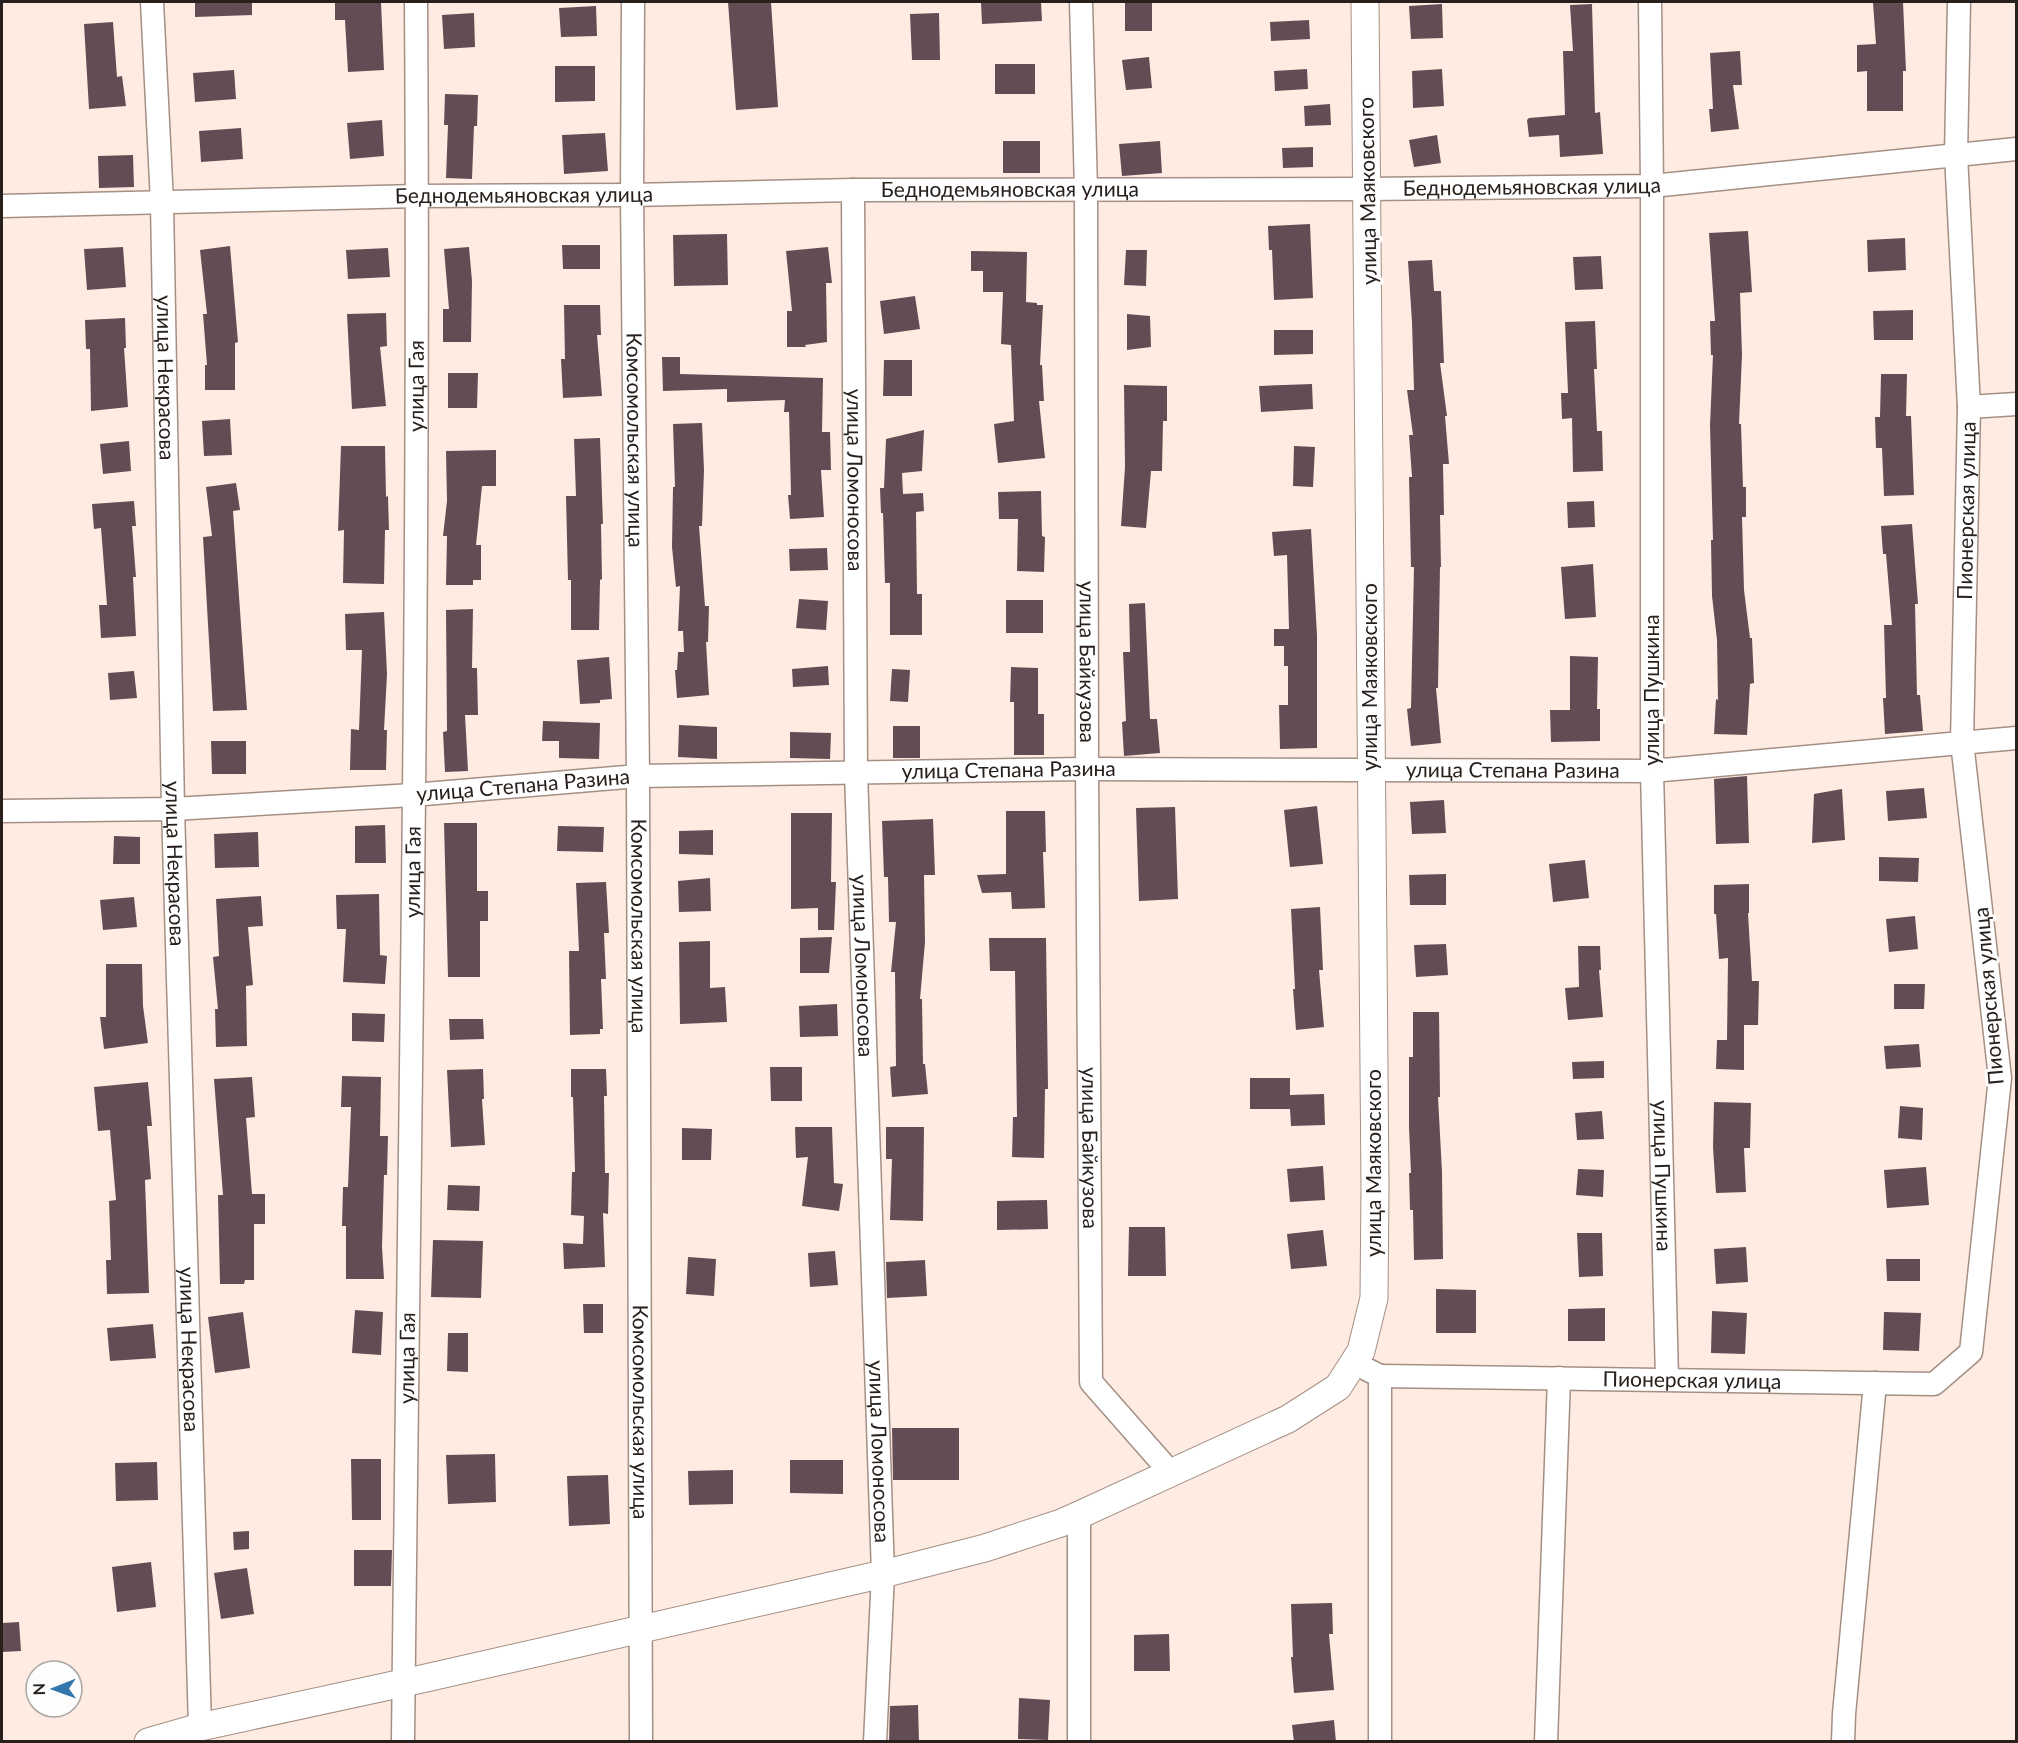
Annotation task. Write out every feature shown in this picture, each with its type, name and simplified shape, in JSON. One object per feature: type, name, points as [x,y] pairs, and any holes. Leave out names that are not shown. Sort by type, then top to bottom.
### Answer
[{"type":"street","name":"улица Некрасова","points":[[152,2],[162,202],[173,809],[200,1727]]},
{"type":"street","name":"улица Гая","points":[[403,1742],[418,196],[416,2]]},
{"type":"street","name":"Комсомольская улица","points":[[633,2],[632,195],[638,776],[641,1742]]},
{"type":"street","name":"улица Байкузова","points":[[1081,2],[1086,190],[1091,1382],[1171,1473]]},
{"type":"street","name":"улица Маяковского","points":[[148,1742],[200,1727],[883,1574],[985,1548],[1079,1515],[1288,1419],[1338,1388],[1357,1357],[1374,1298],[1365,2]]},
{"type":"street","name":"улица Пушкина","points":[[1650,2],[1652,771],[1667,1379]]},
{"type":"street","name":"Пионерская улица","points":[[1380,1376],[1934,1384],[1971,1352],[2008,1078],[1962,742],[1969,407],[1956,155],[1959,2]]},
{"type":"street","name":"Беднодемьяновская улица","points":[[2,206],[418,196],[632,195],[853,190],[1652,186],[2016,149]]},
{"type":"street","name":"улица Ломоносова","points":[[853,190],[856,772],[883,1574],[875,1742]]},
{"type":"street","points":[[1969,407],[2016,404]]},
{"type":"street","name":"улица Степана Разина","points":[[2,811],[173,809],[413,795],[638,776],[1087,769],[1652,771],[2016,738]]},
{"type":"street","points":[[1357,1357],[1380,1376],[1380,1742]]},
{"type":"street","points":[[1546,1742],[1559,1378]]},
{"type":"street","points":[[1843,1742],[1875,1383]]},
{"type":"street","points":[[1079,1515],[1079,1742]]},
{"type":"building","points":[[195,2],[252,2],[252,15],[195,17]]},
{"type":"building","points":[[335,2],[381,2],[384,70],[348,72],[345,20],[335,20]]},
{"type":"building","points":[[728,2],[771,2],[778,107],[736,110]]},
{"type":"building","points":[[981,2],[1041,2],[1042,21],[982,24]]},
{"type":"building","points":[[1125,2],[1152,2],[1152,31],[1125,31]]},
{"type":"building","points":[[1903,2],[1906,71],[1903,71],[1903,111],[1867,111],[1867,71],[1857,72],[1857,45],[1876,44],[1873,3]]},
{"type":"building","points":[[1442,4],[1443,38],[1411,39],[1409,6]]},
{"type":"building","points":[[1592,4],[1595,113],[1600,112],[1603,154],[1560,157],[1559,135],[1529,137],[1527,120],[1565,115],[1563,51],[1573,51],[1570,5]]},
{"type":"building","points":[[596,6],[597,36],[561,37],[559,8]]},
{"type":"building","points":[[474,13],[475,47],[444,49],[442,15]]},
{"type":"building","points":[[939,13],[940,60],[912,60],[910,14]]},
{"type":"building","points":[[1309,20],[1310,39],[1271,41],[1270,22]]},
{"type":"building","points":[[113,22],[117,77],[122,76],[126,106],[89,109],[84,24]]},
{"type":"building","points":[[1740,51],[1742,85],[1733,85],[1739,129],[1711,132],[1709,109],[1713,109],[1710,53]]},
{"type":"building","points":[[1149,57],[1152,88],[1126,90],[1122,60]]},
{"type":"building","points":[[995,64],[1035,64],[1035,94],[995,94]]},
{"type":"building","points":[[555,66],[595,66],[595,101],[555,102]]},
{"type":"building","points":[[1307,69],[1308,89],[1275,91],[1274,71]]},
{"type":"building","points":[[1442,69],[1444,106],[1413,108],[1412,71]]},
{"type":"building","points":[[234,70],[236,99],[195,102],[193,73]]},
{"type":"building","points":[[445,94],[478,95],[472,179],[446,178],[448,125],[444,125]]},
{"type":"building","points":[[1330,104],[1331,125],[1305,126],[1304,106]]},
{"type":"building","points":[[382,120],[384,156],[350,159],[347,123]]},
{"type":"building","points":[[241,128],[243,159],[201,162],[199,131]]},
{"type":"building","points":[[605,133],[608,171],[564,174],[562,135]]},
{"type":"building","points":[[1437,135],[1441,163],[1414,167],[1409,140]]},
{"type":"building","points":[[1003,141],[1040,141],[1040,173],[1003,173]]},
{"type":"building","points":[[1160,141],[1162,173],[1122,176],[1119,144]]},
{"type":"building","points":[[1313,147],[1313,167],[1283,168],[1282,148]]},
{"type":"building","points":[[133,155],[134,187],[99,188],[98,156]]},
{"type":"building","points":[[1310,224],[1313,298],[1274,300],[1272,250],[1269,250],[1268,226]]},
{"type":"building","points":[[1748,231],[1752,292],[1740,293],[1742,355],[1739,424],[1741,424],[1743,487],[1746,487],[1746,517],[1742,517],[1744,590],[1750,638],[1752,638],[1754,683],[1750,684],[1747,735],[1714,734],[1716,699],[1718,700],[1717,640],[1712,596],[1710,425],[1713,355],[1711,355],[1710,321],[1715,321],[1709,233]]},
{"type":"building","points":[[727,234],[728,285],[674,286],[673,235]]},
{"type":"building","points":[[1905,238],[1906,270],[1868,272],[1867,240]]},
{"type":"building","points":[[562,245],[600,245],[600,269],[563,269]]},
{"type":"building","points":[[230,246],[238,342],[235,343],[235,390],[205,390],[205,365],[207,365],[203,314],[207,314],[200,250]]},
{"type":"building","points":[[123,247],[126,287],[87,290],[84,249]]},
{"type":"building","points":[[469,247],[472,281],[471,342],[443,342],[443,309],[449,309],[444,249]]},
{"type":"building","points":[[828,247],[832,283],[826,283],[827,342],[805,345],[806,347],[787,347],[787,311],[792,311],[786,251]]},
{"type":"building","points":[[388,248],[390,277],[348,279],[346,250]]},
{"type":"building","points":[[1126,250],[1147,250],[1146,286],[1124,285]]},
{"type":"building","points":[[971,251],[1027,252],[1026,302],[1043,305],[1040,365],[1042,365],[1044,401],[1039,401],[1045,458],[998,463],[994,424],[1014,421],[1011,345],[1001,344],[1003,292],[983,292],[983,271],[971,271]]},
{"type":"building","points":[[1601,256],[1603,289],[1575,290],[1573,257]]},
{"type":"building","points":[[1432,260],[1434,291],[1441,291],[1444,363],[1440,363],[1447,416],[1445,416],[1449,464],[1443,464],[1444,515],[1440,515],[1441,567],[1438,688],[1436,688],[1441,743],[1411,746],[1407,709],[1411,708],[1414,567],[1411,567],[1409,477],[1412,477],[1409,435],[1413,435],[1407,390],[1414,390],[1408,261]]},
{"type":"building","points":[[915,296],[920,329],[884,334],[880,301]]},
{"type":"building","points":[[564,305],[600,305],[601,335],[597,335],[602,396],[563,398],[561,359],[565,359]]},
{"type":"building","points":[[1913,310],[1913,340],[1874,340],[1873,311]]},
{"type":"building","points":[[386,313],[387,346],[380,347],[386,406],[352,409],[347,314]]},
{"type":"building","points":[[1127,314],[1150,316],[1151,347],[1127,350]]},
{"type":"building","points":[[125,318],[126,348],[124,348],[128,407],[91,411],[90,349],[86,349],[85,320]]},
{"type":"building","points":[[1595,321],[1597,369],[1594,369],[1597,431],[1602,431],[1603,471],[1573,472],[1572,418],[1562,419],[1561,393],[1568,393],[1565,322]]},
{"type":"building","points":[[1274,330],[1313,330],[1313,354],[1274,355]]},
{"type":"building","points":[[662,357],[680,357],[680,374],[823,378],[822,432],[830,432],[831,470],[821,470],[824,517],[790,519],[789,412],[784,412],[785,400],[727,402],[727,389],[663,391]]},
{"type":"building","points":[[884,360],[912,360],[912,396],[883,396]]},
{"type":"building","points":[[448,373],[478,373],[477,408],[448,408]]},
{"type":"building","points":[[1881,374],[1907,374],[1906,416],[1911,416],[1914,495],[1884,496],[1882,448],[1876,448],[1875,417],[1880,417]]},
{"type":"building","points":[[1312,384],[1313,409],[1261,412],[1259,386]]},
{"type":"building","points":[[1124,385],[1167,386],[1167,421],[1163,421],[1162,471],[1151,471],[1146,528],[1121,526],[1125,467]]},
{"type":"building","points":[[230,419],[232,455],[204,456],[202,421]]},
{"type":"building","points":[[702,423],[704,470],[702,526],[699,526],[705,606],[709,606],[708,642],[706,642],[709,695],[677,698],[675,670],[677,670],[678,652],[684,652],[683,631],[678,631],[680,586],[676,587],[672,547],[673,487],[675,487],[673,424]]},
{"type":"building","points":[[924,430],[922,471],[902,473],[903,494],[923,493],[924,511],[916,512],[917,594],[922,594],[922,635],[890,635],[890,583],[885,583],[880,488],[884,488],[886,439]]},
{"type":"building","points":[[600,438],[603,524],[601,524],[602,579],[600,580],[599,630],[571,630],[571,580],[568,580],[566,496],[576,496],[574,439]]},
{"type":"building","points":[[129,441],[131,471],[103,474],[100,444]]},
{"type":"building","points":[[341,446],[385,446],[389,530],[385,530],[384,584],[343,583],[344,530],[338,531]]},
{"type":"building","points":[[1294,446],[1315,447],[1313,487],[1293,486]]},
{"type":"building","points":[[496,450],[496,486],[482,486],[476,545],[481,545],[481,580],[473,580],[473,585],[446,585],[447,536],[443,536],[447,501],[446,451]]},
{"type":"building","points":[[236,483],[240,510],[233,511],[247,710],[213,711],[203,537],[212,536],[206,487]]},
{"type":"building","points":[[1041,491],[1042,536],[1045,537],[1044,572],[1017,571],[1018,519],[999,519],[998,492]]},
{"type":"building","points":[[134,501],[136,526],[132,526],[136,577],[133,577],[136,636],[101,638],[99,605],[107,605],[101,528],[94,529],[92,504]]},
{"type":"building","points":[[1594,501],[1595,527],[1568,528],[1567,502]]},
{"type":"building","points":[[1912,524],[1918,604],[1915,604],[1917,695],[1920,695],[1923,731],[1885,734],[1884,625],[1892,625],[1886,554],[1883,554],[1881,526]]},
{"type":"building","points":[[1311,529],[1317,635],[1317,748],[1280,749],[1279,705],[1288,705],[1288,666],[1284,666],[1284,646],[1274,646],[1274,629],[1289,629],[1287,555],[1274,556],[1272,532]]},
{"type":"building","points":[[827,548],[828,570],[790,571],[789,549]]},
{"type":"building","points":[[1593,564],[1596,617],[1565,619],[1561,567]]},
{"type":"building","points":[[799,599],[828,601],[826,630],[796,628]]},
{"type":"building","points":[[1006,600],[1043,600],[1043,633],[1006,633]]},
{"type":"building","points":[[1145,603],[1150,719],[1157,719],[1160,753],[1124,756],[1122,722],[1126,721],[1123,652],[1130,652],[1129,604]]},
{"type":"building","points":[[473,609],[472,668],[477,668],[478,715],[465,715],[468,771],[445,772],[443,732],[447,731],[446,610]]},
{"type":"building","points":[[384,612],[387,674],[384,730],[387,730],[386,770],[350,770],[351,729],[359,730],[362,650],[346,650],[345,614]]},
{"type":"building","points":[[1570,656],[1598,657],[1597,709],[1600,709],[1600,741],[1551,742],[1550,710],[1570,710]]},
{"type":"building","points":[[609,657],[612,699],[600,700],[600,703],[580,704],[577,660]]},
{"type":"building","points":[[828,666],[829,685],[793,687],[792,669]]},
{"type":"building","points":[[1011,667],[1038,668],[1038,714],[1044,714],[1044,755],[1014,755],[1014,702],[1010,702]]},
{"type":"building","points":[[892,669],[910,670],[908,702],[890,701]]},
{"type":"building","points":[[134,671],[137,698],[110,700],[108,673]]},
{"type":"building","points":[[543,721],[600,723],[599,759],[559,758],[559,741],[542,741]]},
{"type":"building","points":[[679,725],[717,727],[717,759],[678,757]]},
{"type":"building","points":[[893,726],[920,726],[920,758],[893,758]]},
{"type":"building","points":[[790,732],[831,733],[830,759],[790,758]]},
{"type":"building","points":[[211,741],[246,741],[246,774],[212,774]]},
{"type":"building","points":[[1747,776],[1749,843],[1716,844],[1714,779]]},
{"type":"building","points":[[1924,788],[1927,818],[1888,821],[1886,791]]},
{"type":"building","points":[[1842,789],[1845,840],[1812,843],[1814,794]]},
{"type":"building","points":[[1444,800],[1446,833],[1412,834],[1410,802]]},
{"type":"building","points":[[1317,806],[1323,864],[1290,867],[1284,810]]},
{"type":"building","points":[[1175,807],[1178,899],[1139,901],[1136,808]]},
{"type":"building","points":[[1006,811],[1045,811],[1046,852],[1043,852],[1045,908],[1012,909],[1011,892],[982,893],[977,875],[1006,874]]},
{"type":"building","points":[[791,813],[832,813],[831,882],[836,882],[834,930],[818,930],[818,908],[791,909]]},
{"type":"building","points":[[933,819],[935,875],[924,875],[925,942],[920,999],[922,999],[923,1064],[925,1064],[928,1094],[892,1097],[890,1067],[896,1066],[895,972],[891,972],[896,922],[889,922],[888,877],[884,877],[882,821]]},
{"type":"building","points":[[444,823],[477,823],[477,891],[488,891],[488,921],[480,921],[480,977],[448,977]]},
{"type":"building","points":[[385,825],[386,863],[355,863],[355,826]]},
{"type":"building","points":[[558,826],[604,827],[603,852],[557,851]]},
{"type":"building","points":[[713,830],[713,855],[679,854],[679,831]]},
{"type":"building","points":[[258,832],[259,867],[215,868],[214,834]]},
{"type":"building","points":[[114,836],[140,837],[140,864],[113,864]]},
{"type":"building","points":[[1879,857],[1919,858],[1918,882],[1879,881]]},
{"type":"building","points":[[1585,860],[1589,898],[1553,902],[1549,864]]},
{"type":"building","points":[[1446,874],[1446,905],[1410,905],[1409,875]]},
{"type":"building","points":[[710,878],[711,911],[679,912],[678,881]]},
{"type":"building","points":[[606,882],[609,933],[604,933],[606,979],[601,979],[603,1029],[600,1029],[600,1034],[570,1035],[569,951],[579,951],[576,883]]},
{"type":"building","points":[[1749,884],[1748,913],[1752,981],[1759,981],[1758,1025],[1744,1025],[1744,1070],[1716,1069],[1717,1040],[1727,1040],[1728,958],[1719,959],[1716,914],[1714,914],[1714,885]]},
{"type":"building","points":[[379,894],[380,955],[387,956],[385,984],[343,982],[346,929],[337,929],[336,895]]},
{"type":"building","points":[[261,896],[263,926],[248,927],[253,985],[246,986],[247,1046],[216,1047],[215,1009],[218,1009],[213,957],[219,956],[216,899]]},
{"type":"building","points":[[134,897],[137,927],[103,930],[100,900]]},
{"type":"building","points":[[1320,907],[1323,970],[1319,970],[1324,1027],[1296,1030],[1291,909]]},
{"type":"building","points":[[1915,916],[1918,949],[1889,952],[1886,919]]},
{"type":"building","points":[[832,937],[829,973],[800,973],[800,938]]},
{"type":"building","points":[[989,938],[1046,938],[1048,1089],[1045,1089],[1044,1158],[1012,1157],[1013,1117],[1017,1117],[1015,971],[990,971]]},
{"type":"building","points":[[710,941],[710,988],[725,987],[727,1022],[680,1024],[679,942]]},
{"type":"building","points":[[1446,944],[1448,975],[1416,977],[1414,945]]},
{"type":"building","points":[[1578,946],[1600,946],[1601,970],[1599,970],[1603,1017],[1568,1020],[1565,988],[1579,987]]},
{"type":"building","points":[[106,964],[142,964],[143,1006],[148,1043],[104,1049],[100,1017],[106,1017]]},
{"type":"building","points":[[1894,984],[1925,984],[1924,1009],[1894,1009]]},
{"type":"building","points":[[837,1004],[838,1036],[800,1037],[799,1006]]},
{"type":"building","points":[[1413,1012],[1439,1012],[1440,1097],[1438,1097],[1443,1259],[1414,1260],[1413,1210],[1410,1210],[1409,1173],[1411,1173],[1409,1057],[1413,1057]]},
{"type":"building","points":[[352,1013],[385,1014],[384,1042],[352,1041]]},
{"type":"building","points":[[449,1019],[483,1019],[484,1039],[450,1040]]},
{"type":"building","points":[[1919,1044],[1921,1067],[1886,1069],[1884,1046]]},
{"type":"building","points":[[1604,1061],[1604,1078],[1573,1079],[1572,1062]]},
{"type":"building","points":[[770,1067],[802,1067],[802,1101],[771,1101]]},
{"type":"building","points":[[483,1069],[485,1145],[451,1147],[447,1070]]},
{"type":"building","points":[[571,1069],[606,1069],[605,1173],[609,1173],[608,1214],[603,1213],[605,1267],[564,1269],[563,1243],[583,1244],[584,1216],[571,1215],[572,1172],[575,1172]]},
{"type":"building","points":[[342,1076],[381,1077],[380,1136],[388,1136],[387,1175],[384,1175],[382,1247],[384,1279],[346,1279],[346,1226],[342,1226],[343,1187],[348,1187],[351,1107],[341,1107]]},
{"type":"building","points":[[252,1077],[255,1117],[246,1118],[252,1194],[265,1194],[265,1224],[254,1224],[254,1280],[245,1280],[244,1284],[220,1284],[218,1195],[223,1195],[214,1079]]},
{"type":"building","points":[[1250,1078],[1290,1078],[1290,1095],[1324,1094],[1325,1125],[1291,1126],[1290,1109],[1250,1109]]},
{"type":"building","points":[[148,1082],[152,1126],[147,1126],[151,1179],[145,1180],[149,1293],[107,1294],[106,1260],[111,1260],[109,1201],[116,1200],[110,1130],[98,1131],[94,1087]]},
{"type":"building","points":[[1714,1102],[1751,1103],[1750,1148],[1744,1148],[1746,1192],[1716,1193],[1713,1147]]},
{"type":"building","points":[[1900,1106],[1923,1108],[1922,1140],[1898,1138]]},
{"type":"building","points":[[1602,1111],[1604,1139],[1577,1140],[1575,1113]]},
{"type":"building","points":[[795,1127],[832,1127],[834,1183],[843,1184],[839,1211],[802,1206],[808,1157],[796,1158]]},
{"type":"building","points":[[886,1127],[924,1127],[923,1221],[890,1220],[892,1159],[886,1159]]},
{"type":"building","points":[[682,1128],[712,1129],[711,1160],[682,1160]]},
{"type":"building","points":[[1323,1166],[1325,1200],[1290,1202],[1287,1169]]},
{"type":"building","points":[[1926,1167],[1929,1205],[1887,1208],[1884,1170]]},
{"type":"building","points":[[1578,1169],[1604,1170],[1603,1197],[1576,1195]]},
{"type":"building","points":[[448,1185],[480,1186],[479,1211],[447,1210]]},
{"type":"building","points":[[1047,1200],[1048,1229],[997,1230],[997,1201]]},
{"type":"building","points":[[1129,1227],[1165,1227],[1166,1276],[1128,1276]]},
{"type":"building","points":[[1323,1230],[1327,1266],[1291,1269],[1287,1234]]},
{"type":"building","points":[[1577,1233],[1602,1233],[1603,1276],[1579,1277]]},
{"type":"building","points":[[433,1240],[483,1241],[481,1298],[431,1297]]},
{"type":"building","points":[[1746,1247],[1748,1282],[1716,1284],[1714,1249]]},
{"type":"building","points":[[835,1251],[838,1285],[810,1287],[808,1253]]},
{"type":"building","points":[[688,1257],[716,1259],[714,1296],[686,1294]]},
{"type":"building","points":[[1886,1259],[1920,1259],[1920,1281],[1887,1281]]},
{"type":"building","points":[[925,1260],[927,1296],[887,1298],[886,1262]]},
{"type":"building","points":[[1436,1289],[1476,1290],[1476,1333],[1436,1333]]},
{"type":"building","points":[[583,1304],[603,1304],[603,1333],[584,1333]]},
{"type":"building","points":[[1605,1308],[1605,1341],[1568,1341],[1568,1309]]},
{"type":"building","points":[[355,1310],[383,1312],[381,1355],[352,1353]]},
{"type":"building","points":[[1712,1311],[1747,1313],[1745,1354],[1711,1353]]},
{"type":"building","points":[[243,1312],[250,1368],[215,1373],[208,1317]]},
{"type":"building","points":[[1884,1312],[1921,1313],[1919,1351],[1883,1350]]},
{"type":"building","points":[[153,1324],[156,1358],[110,1361],[107,1328]]},
{"type":"building","points":[[448,1333],[468,1333],[468,1372],[447,1371]]},
{"type":"building","points":[[892,1428],[959,1428],[959,1480],[893,1480]]},
{"type":"building","points":[[495,1454],[496,1502],[448,1504],[446,1455]]},
{"type":"building","points":[[351,1459],[381,1459],[381,1520],[352,1520]]},
{"type":"building","points":[[790,1460],[843,1460],[843,1494],[790,1493]]},
{"type":"building","points":[[157,1462],[158,1500],[116,1501],[115,1463]]},
{"type":"building","points":[[733,1470],[733,1504],[689,1505],[688,1471]]},
{"type":"building","points":[[608,1475],[610,1524],[569,1526],[567,1476]]},
{"type":"building","points":[[249,1531],[249,1549],[234,1550],[233,1532]]},
{"type":"building","points":[[354,1550],[392,1550],[391,1586],[354,1586]]},
{"type":"building","points":[[151,1562],[156,1607],[117,1612],[112,1567]]},
{"type":"building","points":[[247,1568],[254,1614],[221,1619],[214,1573]]},
{"type":"building","points":[[1332,1603],[1333,1634],[1329,1634],[1334,1690],[1294,1693],[1291,1604]]},
{"type":"building","points":[[19,1622],[21,1651],[2,1652],[2,1623]]},
{"type":"building","points":[[1169,1634],[1170,1671],[1134,1671],[1134,1635]]},
{"type":"building","points":[[1019,1698],[1050,1700],[1048,1740],[1018,1739]]},
{"type":"building","points":[[918,1705],[919,1742],[889,1742],[890,1706]]},
{"type":"building","points":[[1334,1720],[1336,1742],[1294,1742],[1292,1725]]}]
